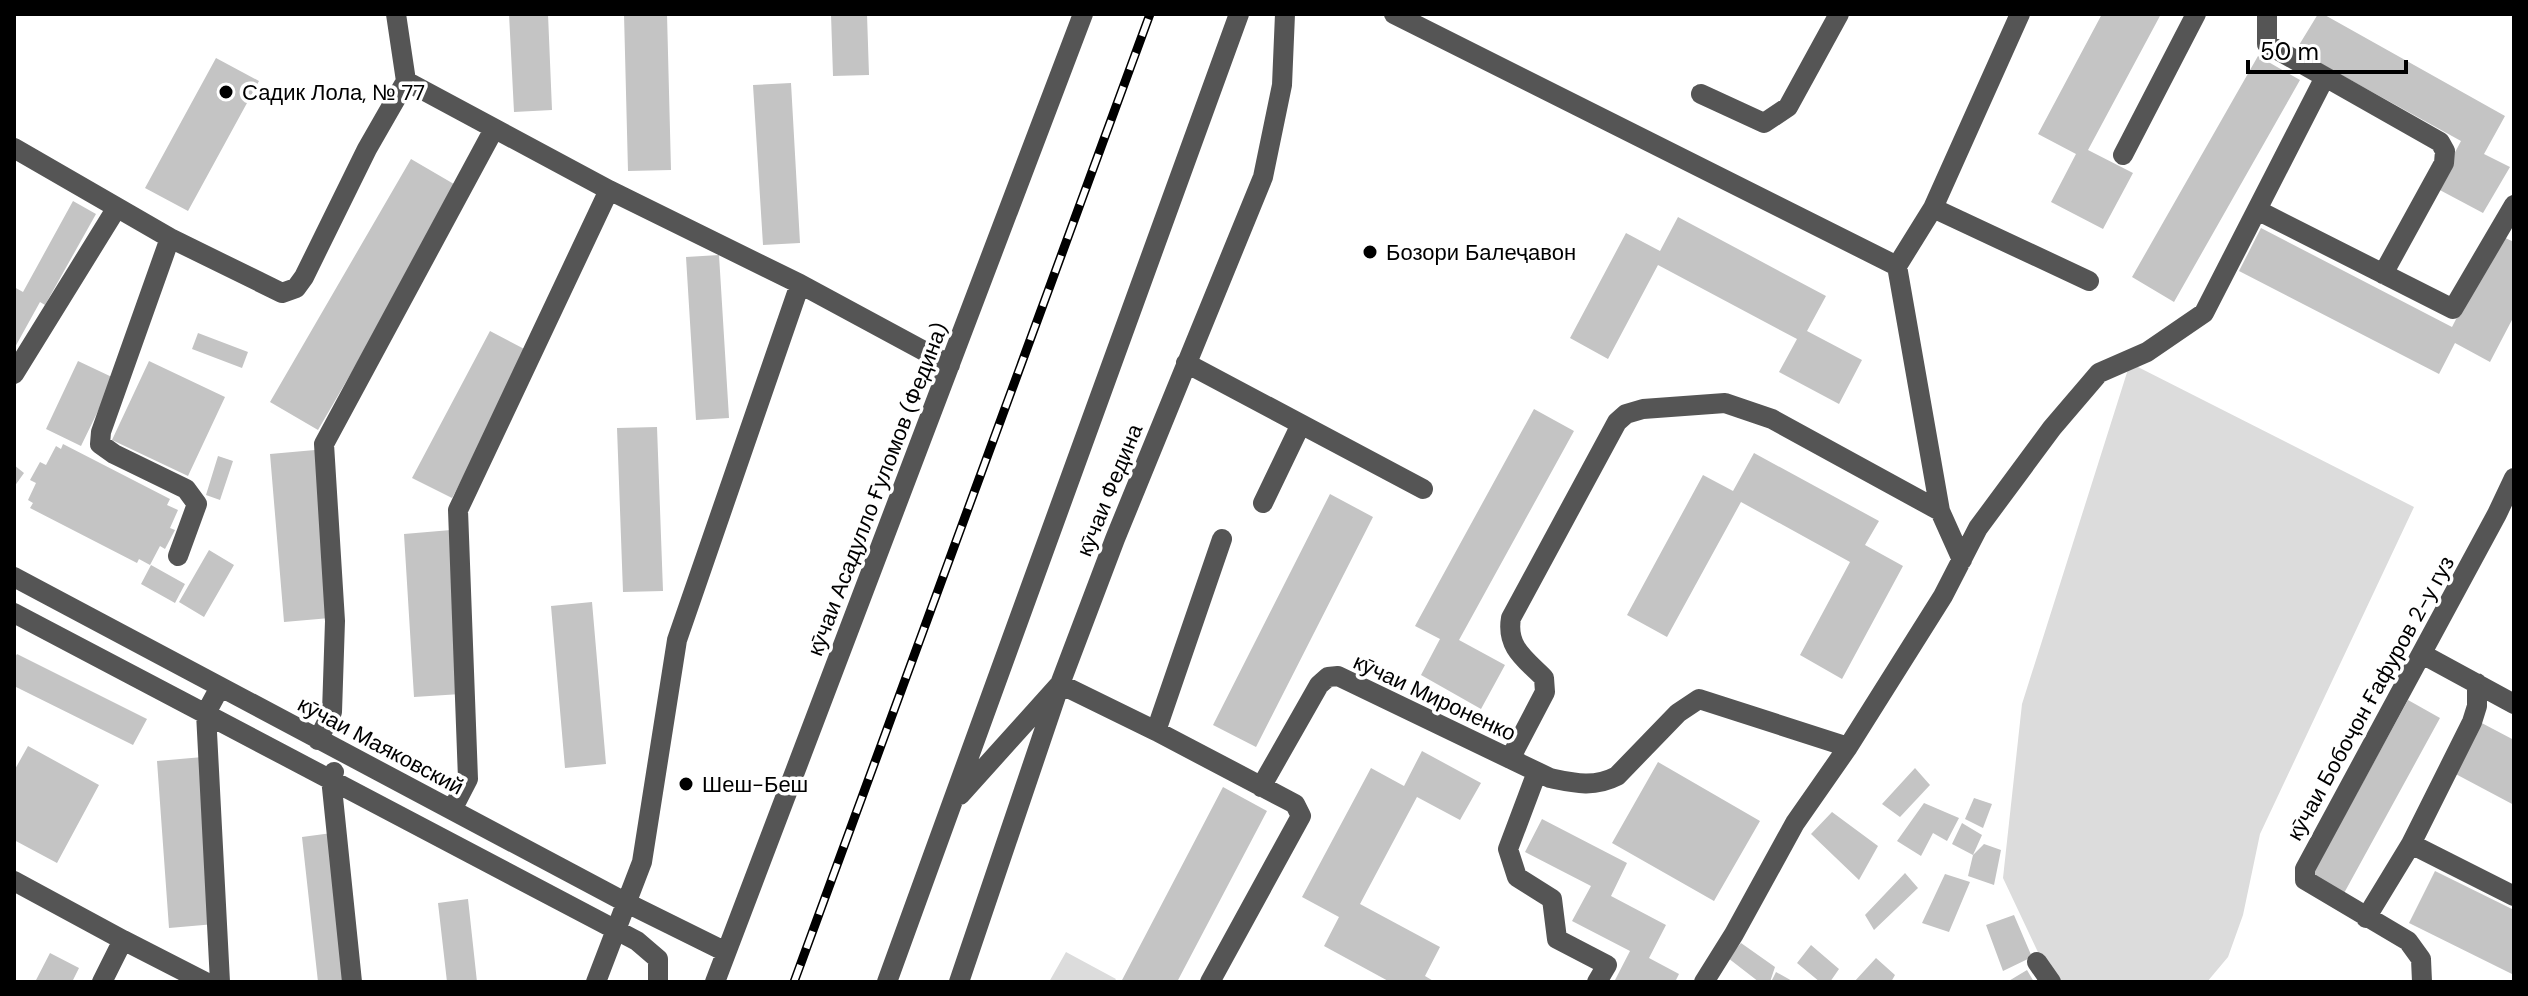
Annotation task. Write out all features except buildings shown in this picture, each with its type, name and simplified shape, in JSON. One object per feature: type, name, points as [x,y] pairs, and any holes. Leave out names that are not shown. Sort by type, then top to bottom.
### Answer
[{"type":"street","points":[[14,148],[116,209],[282,293],[296,288],[304,277],[367,149],[406,81],[396,14]]},
{"type":"street","name":"кӯчаи Асадулло Ғуломов (Федина)","points":[[715,982],[1083,14]]},
{"type":"street","points":[[887,982],[1239,14]]},
{"type":"street","name":"кӯчаи Федина","points":[[959,982],[1060,684],[1263,177],[1282,85],[1285,14]]},
{"type":"street","points":[[1394,14],[1897,266]]},
{"type":"street","points":[[1701,94],[1764,123],[1788,107],[1839,14]]},
{"type":"street","points":[[1962,560],[1940,511],[1897,266],[1933,208],[2020,14]]},
{"type":"street","points":[[2123,155],[2196,14]]},
{"type":"street","points":[[2267,14],[2267,44],[2440,142],[2445,151],[2444,163],[2383,274]]},
{"type":"street","points":[[1704,982],[1795,823],[1848,747],[1943,596],[1978,528],[2052,428],[2099,373],[2147,352],[2204,313],[2325,77]]},
{"type":"street","points":[[406,81],[609,190],[800,284],[950,365]]},
{"type":"street","points":[[318,740],[332,712],[335,621],[324,444],[494,129]]},
{"type":"street","points":[[452,810],[468,779],[458,510],[609,190]]},
{"type":"street","points":[[2257,210],[2453,309],[2514,205]]},
{"type":"street","points":[[1933,208],[2089,281]]},
{"type":"street","points":[[14,374],[116,209]]},
{"type":"street","points":[[170,238],[101,432],[100,444],[186,489],[193,496],[197,504],[178,556]]},
{"type":"street","points":[[596,982],[642,862],[677,640],[800,284]]},
{"type":"street","points":[[1186,363],[1423,489]]},
{"type":"street","points":[[1510,759],[1545,692],[1544,678],[1514,648],[1508,631],[1511,618],[1617,422],[1626,414],[1643,409],[1725,403],[1772,419],[1940,511]]},
{"type":"street","points":[[1263,503],[1301,424]]},
{"type":"street","name":"кӯчаи Бобоҷон Ғафуров 2-у гуз","points":[[2422,982],[2421,959],[2408,941],[2305,880],[2305,869],[2422,654],[2506,518],[2514,478]]},
{"type":"street","points":[[1156,731],[1222,539]]},
{"type":"street","name":"кӯчаи Маяковский","points":[[14,577],[625,902],[726,952]]},
{"type":"street","points":[[14,613],[637,941],[658,959],[658,982]]},
{"type":"street","points":[[2422,654],[2514,704]]},
{"type":"street","name":"кӯчаи Мироненко","points":[[1261,787],[1319,685],[1328,677],[1338,676],[1543,775],[1587,785],[1617,776],[1678,713],[1699,699],[1848,747]]},
{"type":"street","points":[[2366,918],[2411,844],[2472,722],[2477,706],[2477,683]]},
{"type":"street","points":[[951,804],[1060,684],[1295,804],[1301,816],[1210,982]]},
{"type":"street","points":[[220,687],[206,713],[220,982]]},
{"type":"street","points":[[344,754],[331,778],[352,982]]},
{"type":"street","points":[[1543,775],[1508,849],[1517,877],[1552,899],[1557,939],[1607,965],[1597,982]]},
{"type":"street","points":[[2411,844],[2514,896]]},
{"type":"street","points":[[14,881],[205,982]]},
{"type":"street","points":[[102,982],[123,940]]},
{"type":"street","points":[[2037,962],[2051,982]]},
{"type":"shaded area","points":[[2130,363],[2414,507],[2260,834],[2243,915],[2228,957],[2207,982],[2052,982],[2003,878],[2022,704]]},
{"type":"shaded area","points":[[1066,952],[1116,979],[1114,982],[1049,982]]},
{"type":"railway","points":[[794,982],[1150,14]]},
{"type":"place","name":"Садик Лола, № 77","points":[[226,92]]},
{"type":"place","name":"Бозори Балеҷавон","points":[[1370,252]]},
{"type":"place","name":"Шеш-Беш","points":[[686,784]]}]
